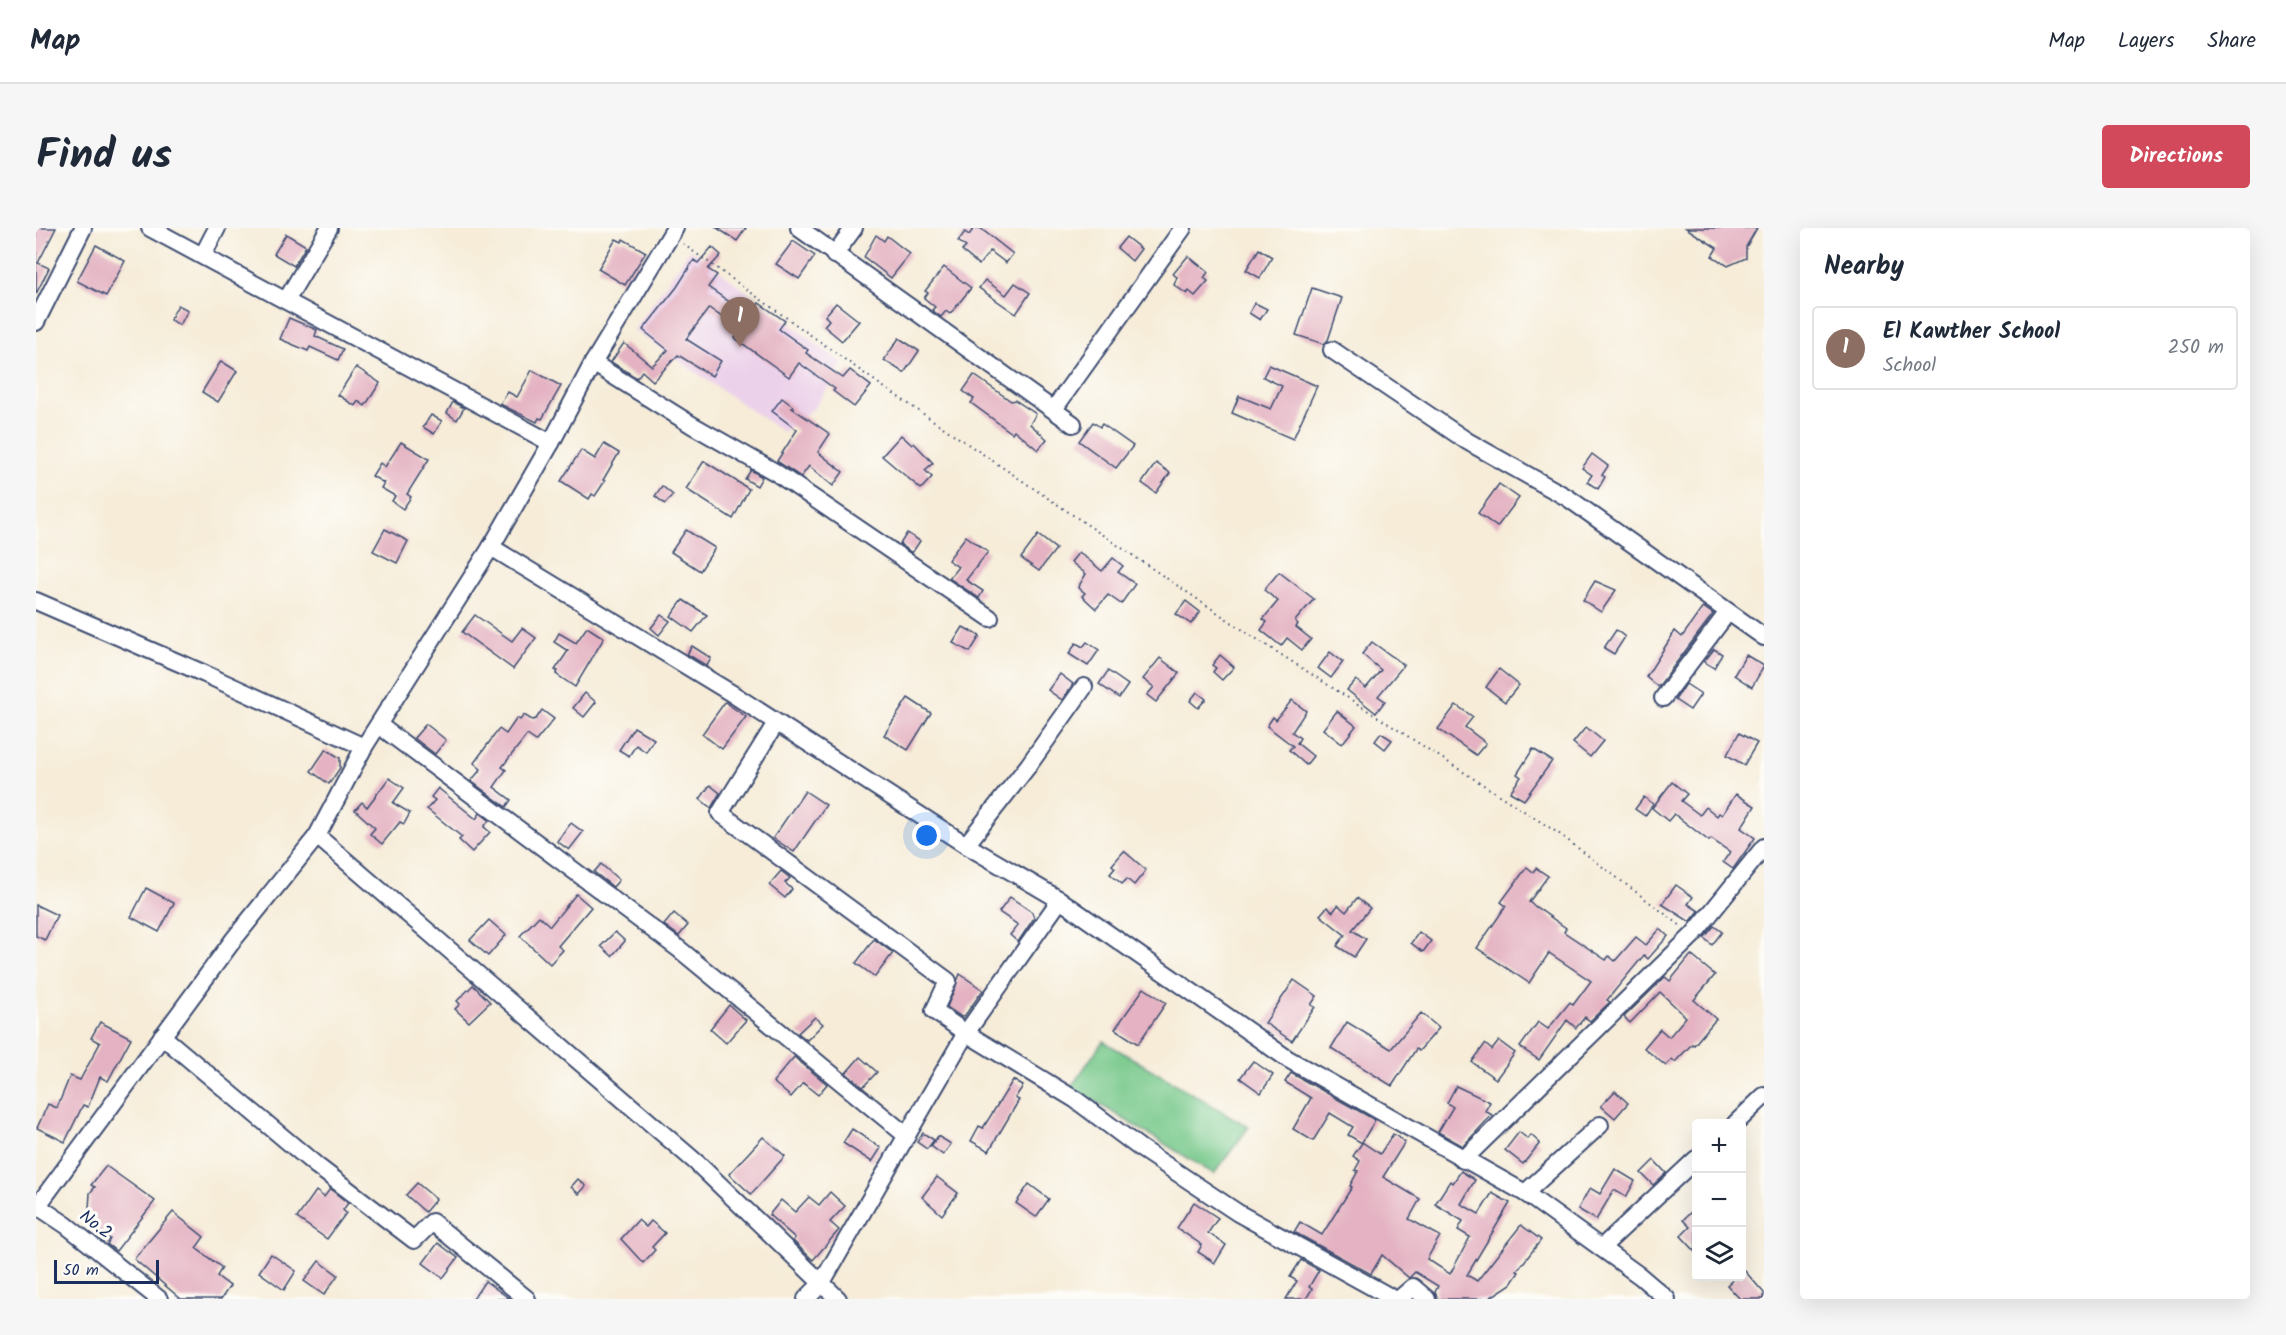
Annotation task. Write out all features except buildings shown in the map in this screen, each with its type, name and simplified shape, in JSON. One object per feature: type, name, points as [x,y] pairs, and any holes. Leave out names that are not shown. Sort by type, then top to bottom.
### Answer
[{"type":"street","points":[[36,322],[82,228]]},
{"type":"street","points":[[150,228],[287,299],[551,443]]},
{"type":"street","points":[[203,255],[217,228]]},
{"type":"street","points":[[287,299],[329,228]]},
{"type":"street","points":[[799,228],[1073,424]]},
{"type":"street","points":[[834,255],[854,228]]},
{"type":"street","points":[[1054,409],[1183,228]]},
{"type":"street","points":[[36,1206],[234,939],[317,836],[364,747],[380,726],[491,547],[551,443],[593,363],[673,232]]},
{"type":"street","points":[[1332,350],[1467,441],[1568,498],[1764,637]]},
{"type":"street","points":[[593,363],[692,425],[775,472],[990,618]]},
{"type":"street","points":[[491,547],[721,687],[966,845],[1060,900],[1288,1059],[1525,1193],[1667,1299]]},
{"type":"street","points":[[36,602],[205,674],[364,747]]},
{"type":"street","points":[[1664,698],[1728,612]]},
{"type":"street","points":[[966,845],[1028,766],[1084,687]]},
{"type":"street","points":[[776,723],[720,813],[948,981],[934,1011],[1076,1100],[1140,1148],[1238,1214],[1394,1299]]},
{"type":"street","points":[[380,726],[679,949],[907,1136]]},
{"type":"street","points":[[317,836],[697,1163],[838,1299]]},
{"type":"street","points":[[1463,1160],[1693,935],[1764,847]]},
{"type":"street","points":[[806,1299],[821,1284],[966,1033],[1060,900]]},
{"type":"street","points":[[162,1036],[317,1166],[414,1240],[432,1222],[527,1299]]},
{"type":"street","points":[[1740,1119],[1764,1096]]},
{"type":"street","points":[[1525,1193],[1600,1125]]},
{"type":"street","points":[[1601,1248],[1692,1163]]},
{"type":"street","name":"No.2","points":[[36,1206],[66,1225],[159,1299]]},
{"type":"street","points":[[1399,1299],[1413,1287],[1427,1299]]},
{"type":"path","points":[[673,232],[892,393],[1252,636],[1558,833],[1693,935]]},
{"type":"shaded area","points":[[690,249],[843,364],[815,407],[783,432],[634,330]]},
{"type":"green space","points":[[1103,1041],[1249,1127],[1214,1174],[1071,1087]]},
{"type":"place","name":"El Kawther School","points":[[740,347]]}]
